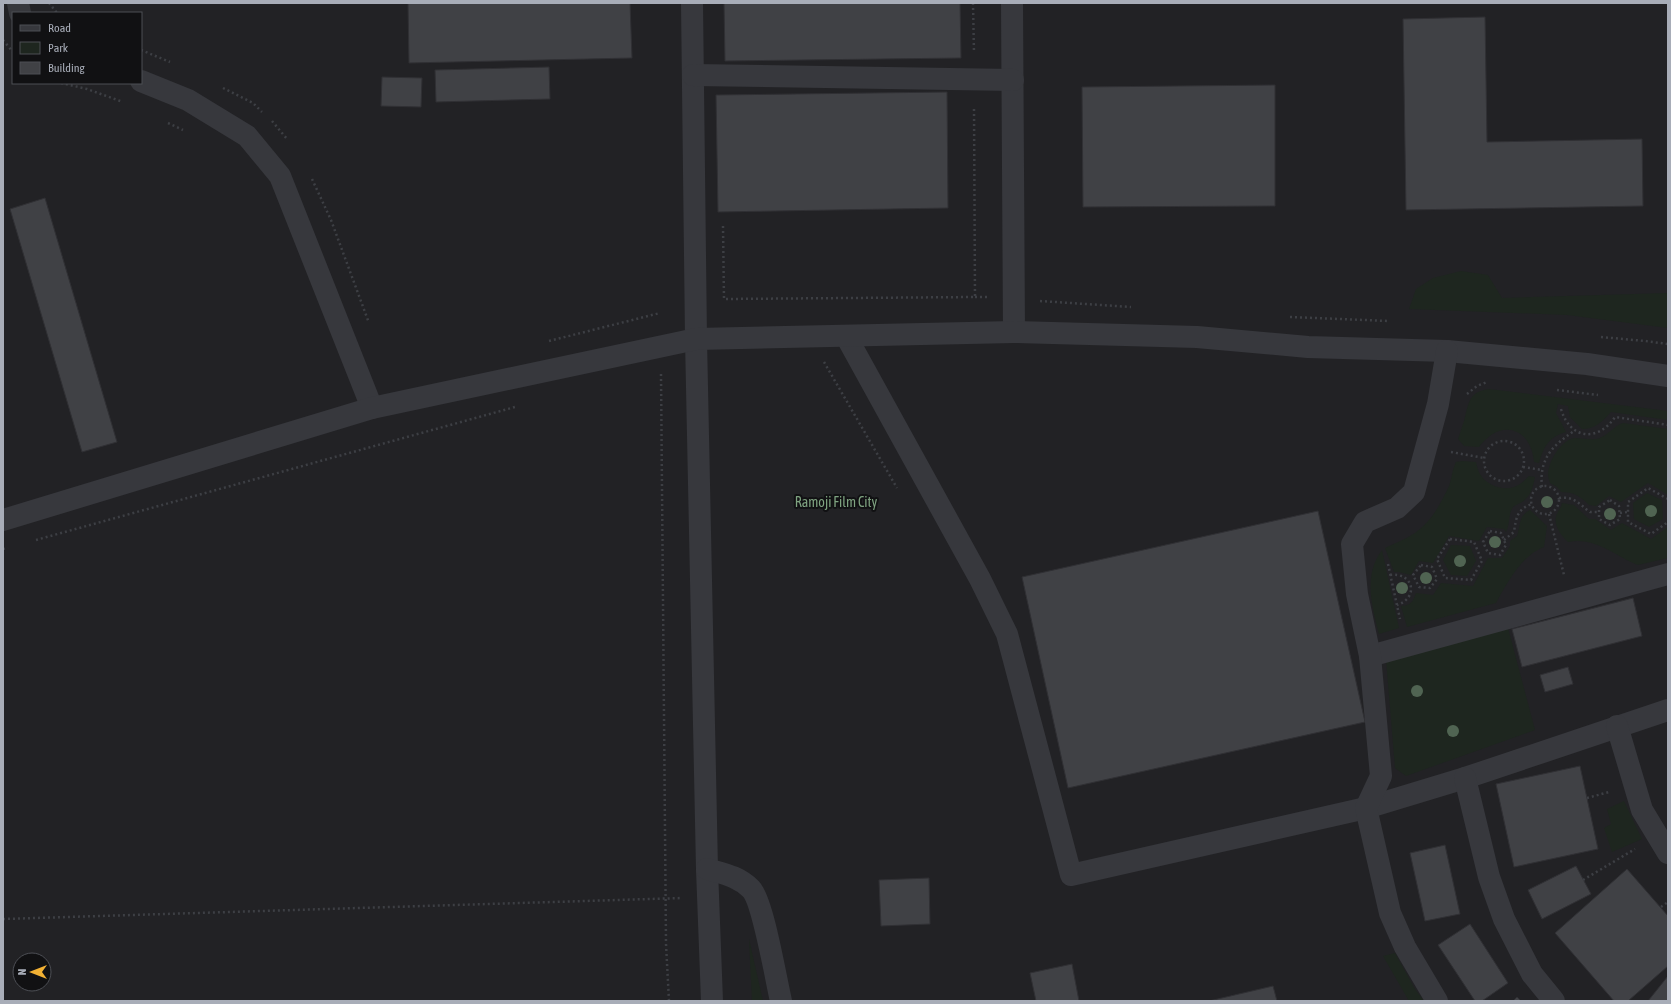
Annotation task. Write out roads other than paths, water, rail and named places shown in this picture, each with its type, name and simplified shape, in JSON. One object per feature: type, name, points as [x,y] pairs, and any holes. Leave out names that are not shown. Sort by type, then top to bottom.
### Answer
[{"type":"lane","points":[[692,3],[696,339],[707,868],[712,1001]]},
{"type":"lane","points":[[1012,3],[1014,332]]},
{"type":"lane","points":[[693,75],[1012,80]]},
{"type":"lane","points":[[142,81],[188,100],[247,136],[280,176],[372,408]]},
{"type":"lane","points":[[3,520],[372,408],[696,339],[1014,332],[1197,337],[1308,347],[1447,351],[1587,364],[1668,376]]},
{"type":"lane","points":[[846,336],[980,579],[1007,634],[1071,875],[1366,808],[1465,778],[1616,726],[1668,710]]},
{"type":"lane","points":[[1437,1001],[1405,947],[1390,913],[1366,808],[1381,776],[1370,656],[1357,594],[1352,544],[1365,522],[1397,508],[1414,492],[1438,404],[1447,351]]},
{"type":"lane","points":[[1370,656],[1668,574]]},
{"type":"lane","points":[[1616,726],[1642,810],[1663,844]]},
{"type":"lane","points":[[1465,778],[1489,877],[1504,919],[1532,974],[1554,1001]]},
{"type":"lane","points":[[707,868],[737,878],[752,890],[762,916],[781,1001]]},
{"type":"park label","name":"Ramoji Film City","points":[[836,502]]}]
